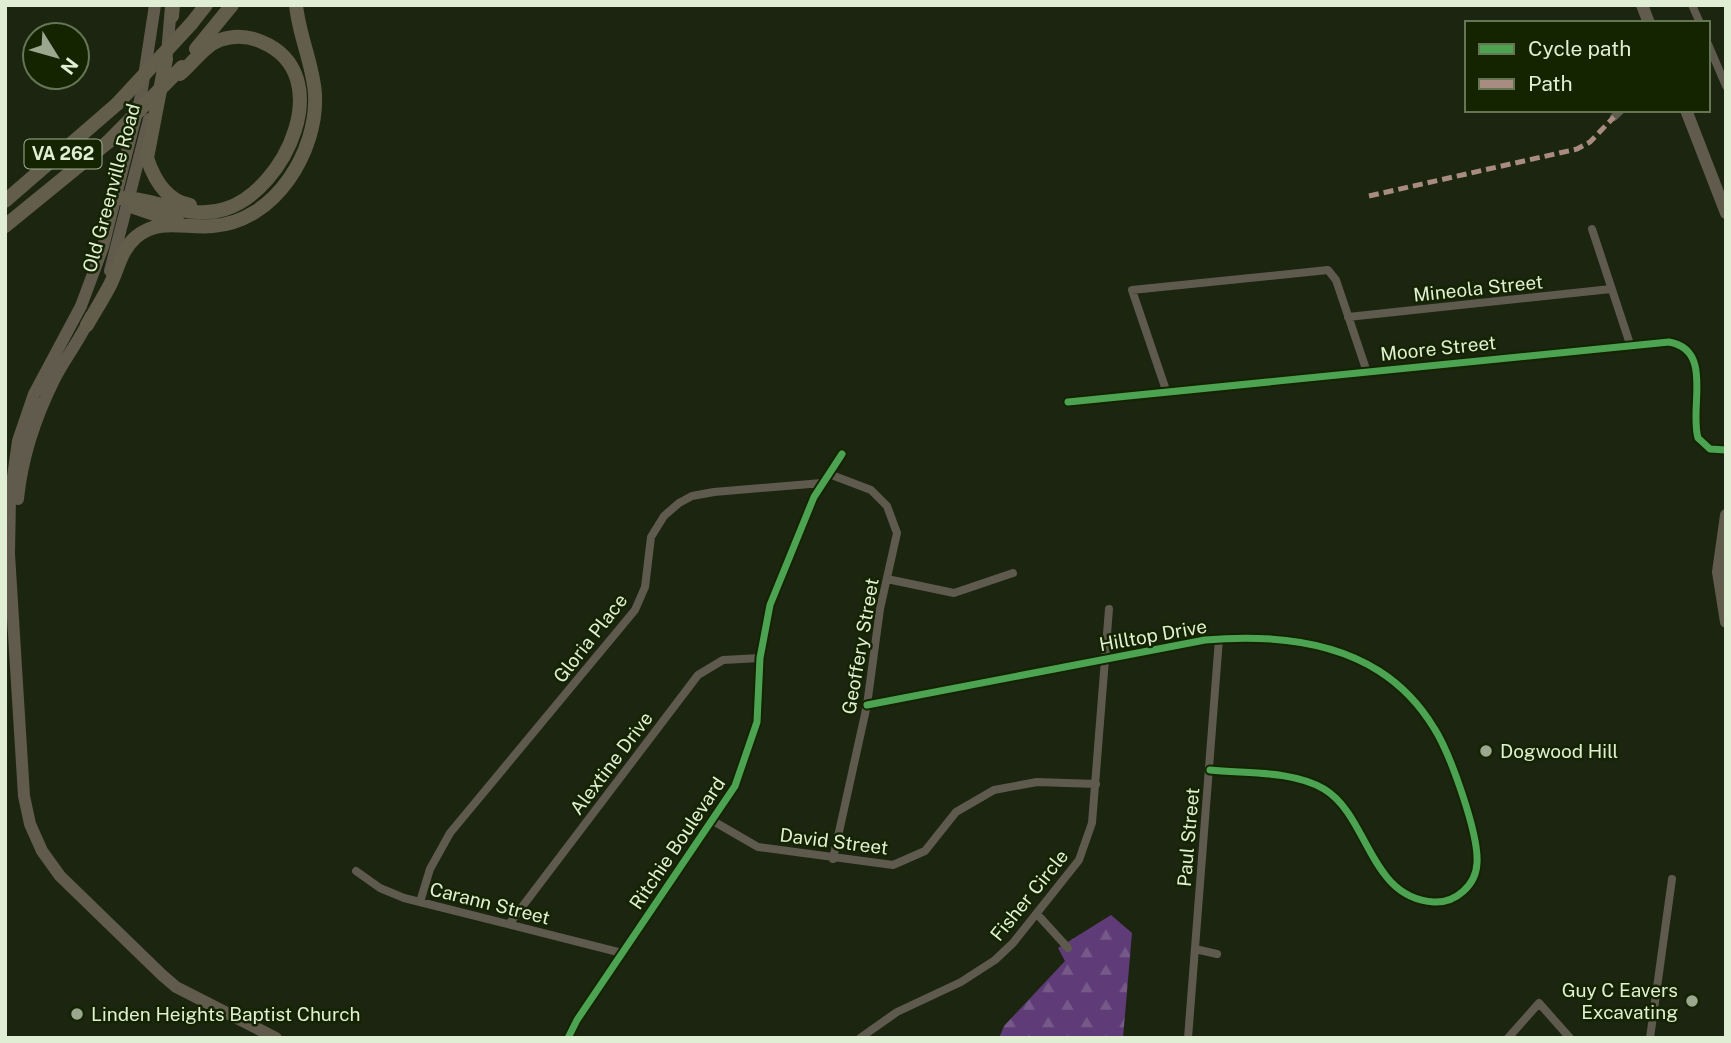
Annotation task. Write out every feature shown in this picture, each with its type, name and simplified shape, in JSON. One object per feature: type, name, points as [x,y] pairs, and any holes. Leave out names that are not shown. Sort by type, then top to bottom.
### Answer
[{"type":"highway","points":[[181,70],[232,5]]},
{"type":"highway","points":[[87,325],[129,244],[154,227],[182,224],[216,226],[231,223],[254,211],[280,189],[302,157],[312,128],[315,99],[296,5]]},
{"type":"highway","name":"VA 262","points":[[5,201],[117,104],[205,7]]},
{"type":"highway","points":[[123,200],[194,212],[227,209],[249,195],[279,166],[295,131],[298,89],[292,68],[271,46],[237,37],[211,44],[181,70]]},
{"type":"highway","points":[[166,59],[147,150],[152,173],[166,191],[183,204],[211,206],[249,195]]},
{"type":"highway","name":"VA 262","points":[[5,226],[107,142],[181,70]]},
{"type":"highway","points":[[123,200],[182,224]]},
{"type":"main road","name":"Old Greenville Road","points":[[15,615],[18,508],[25,461],[40,413],[55,378],[87,325],[107,279],[123,200],[155,5]]},
{"type":"main road","name":"Old Greenville Road","points":[[172,9],[166,59],[123,200],[92,283],[44,371],[18,441],[10,498],[9,554],[15,615],[24,796],[30,824],[55,870],[133,947],[176,987],[275,1038]]},
{"type":"main road","points":[[1687,112],[1726,213]]},
{"type":"main road","points":[[1726,515],[1718,565],[1726,622]]},
{"type":"street","points":[[1692,5],[1699,21]]},
{"type":"street","points":[[1710,49],[1726,86]]},
{"type":"street","points":[[1615,117],[1619,112]]},
{"type":"street","points":[[1592,229],[1630,344]]},
{"type":"street","points":[[1167,393],[1132,290],[1325,270],[1333,274],[1367,372]]},
{"type":"street","name":"Mineola Street","points":[[1348,317],[1611,289]]},
{"type":"street","name":"Moore Street","points":[[1068,402],[1669,342],[1688,351],[1696,366],[1697,437],[1709,449],[1726,450]]},
{"type":"street","name":"Ritchie Boulevard","points":[[568,1038],[735,786],[750,748],[758,706],[760,658],[770,605],[822,483],[842,454]]},
{"type":"street","name":"Geoffery Street","points":[[829,474],[871,490],[892,514],[896,541],[887,579],[867,705],[833,859]]},
{"type":"street","name":"Gloria Place","points":[[420,902],[430,869],[450,833],[635,610],[645,587],[651,537],[667,512],[692,496],[822,483]]},
{"type":"street","points":[[887,579],[954,593],[1013,573]]},
{"type":"street","name":"Fisher Circle","points":[[860,1038],[897,1012],[983,969],[1008,948],[1084,852],[1092,822],[1096,784],[1109,609]]},
{"type":"street","name":"Hilltop Drive","points":[[867,705],[1219,639],[1265,639],[1330,649],[1371,666],[1404,690],[1429,719],[1446,748],[1467,813],[1477,859],[1475,873],[1466,888],[1450,899],[1434,902],[1414,896],[1381,870],[1368,852],[1351,815],[1326,790],[1301,780],[1210,770]]},
{"type":"street","name":"Paul Street","points":[[1188,1038],[1219,639]]},
{"type":"street","name":"Alextine Drive","points":[[509,924],[698,675],[723,660],[760,658]]},
{"type":"street","name":"David Street","points":[[713,821],[758,847],[875,865],[900,864],[925,851],[961,808],[994,790],[1037,782],[1096,784]]},
{"type":"street","name":"Carann Street","points":[[356,871],[383,889],[420,902],[622,953]]},
{"type":"street","points":[[1650,1038],[1672,879]]},
{"type":"street","points":[[1037,914],[1068,948]]},
{"type":"street","points":[[1195,949],[1217,954]]},
{"type":"street","points":[[1508,1038],[1539,1003],[1570,1038]]},
{"type":"green space","points":[[1111,915],[1132,933],[1123,1038],[999,1038],[1004,1026],[1065,961],[1058,948]]},
{"type":"marked path","points":[[1369,196],[1577,149],[1590,142],[1614,117]]},
{"type":"cycle path","points":[[1068,402],[1669,342],[1683,347],[1696,368],[1698,438],[1710,449],[1726,450]]},
{"type":"cycle path","points":[[568,1038],[577,1020],[735,786],[757,722],[760,658],[770,605],[814,497],[842,454]]},
{"type":"cycle path","points":[[867,705],[1205,640],[1272,639],[1339,652],[1360,660],[1395,683],[1423,711],[1434,728],[1455,774],[1473,833],[1477,863],[1473,879],[1457,896],[1442,902],[1412,897],[1382,872],[1351,817],[1339,801],[1324,789],[1283,776],[1210,770]]},
{"type":"place","name":"Dogwood Hill","points":[[1486,751]]},
{"type":"place","name":"Guy C Eavers Excavating","points":[[1692,1001]]},
{"type":"place","name":"Linden Heights Baptist Church","points":[[77,1014]]}]
